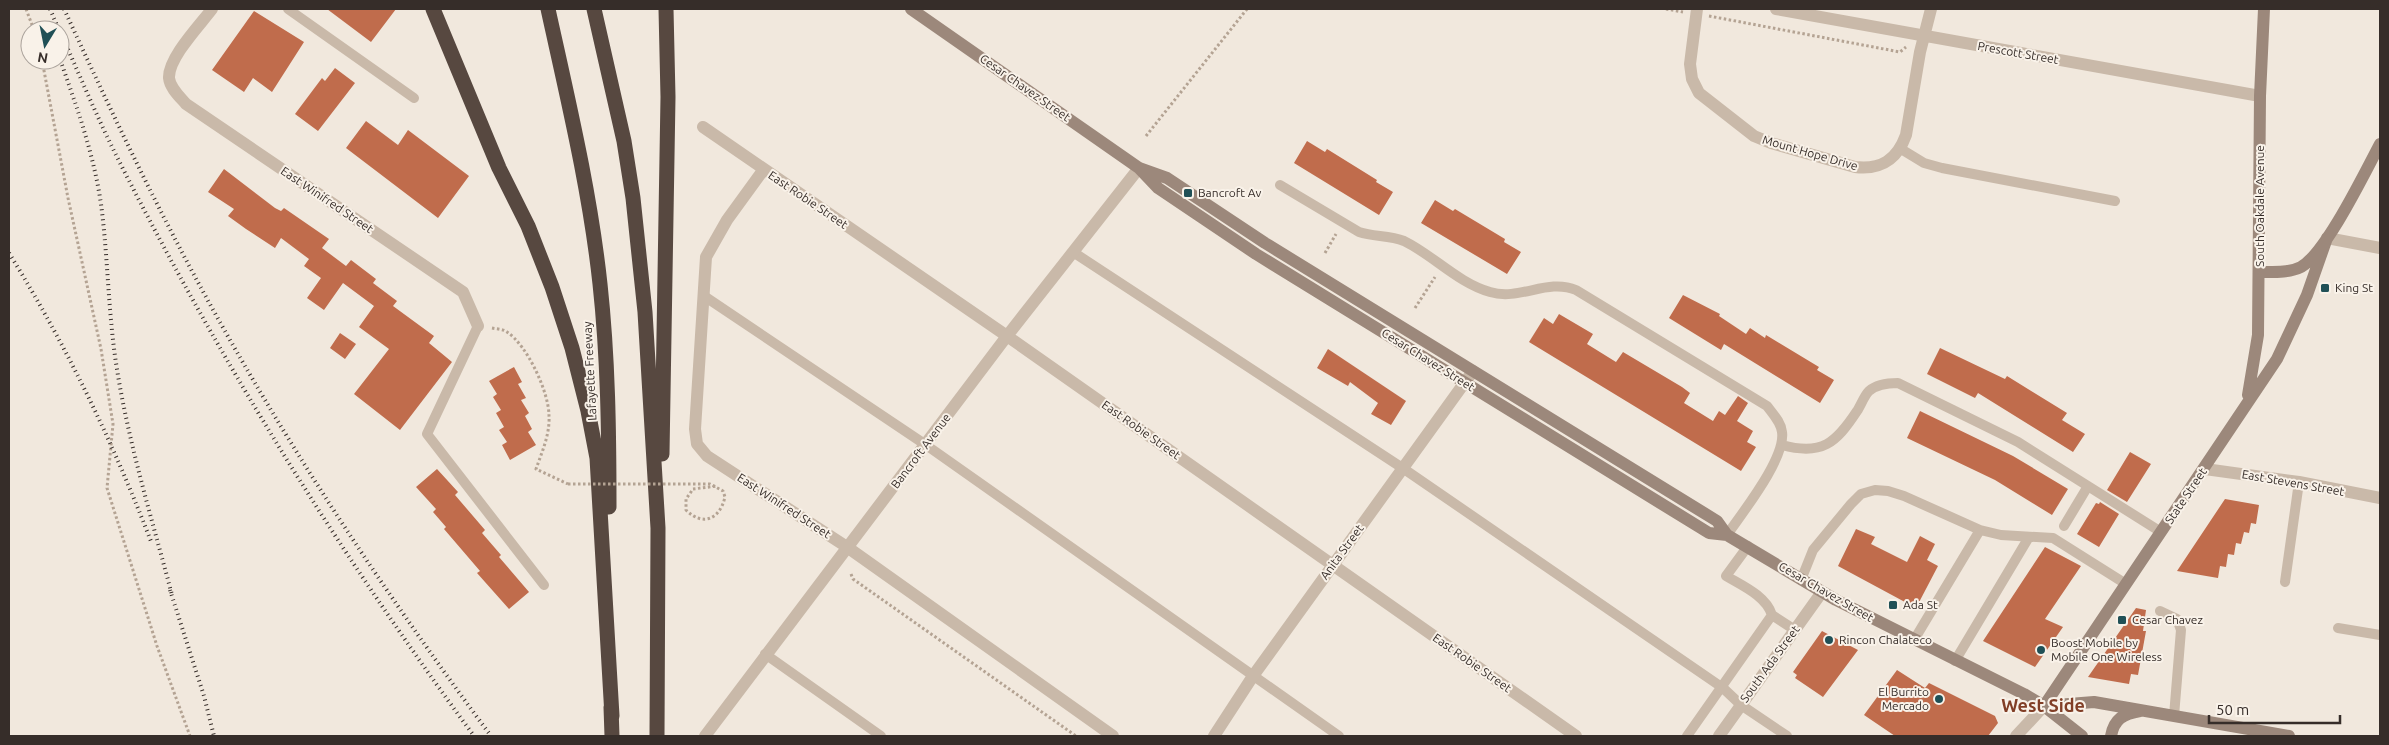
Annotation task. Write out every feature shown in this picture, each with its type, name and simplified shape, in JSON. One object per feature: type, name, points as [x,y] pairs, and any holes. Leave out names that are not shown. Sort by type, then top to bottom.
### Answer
[{"type":"highway","points":[[433,9],[499,168],[528,226],[552,286],[572,348],[597,458],[612,716]]},
{"type":"highway","name":"Lafayette Freeway","points":[[548,9],[588,200],[604,328],[608,406],[612,736]]},
{"type":"highway","points":[[594,9],[622,132],[634,207],[645,312],[658,528]]},
{"type":"highway","points":[[657,736],[658,528],[664,415],[668,97],[666,9]]},
{"type":"main road","name":"Cesar Chavez Street","points":[[911,9],[1140,168],[1158,188],[1256,254],[1709,533],[1727,535],[1822,592],[2044,706],[2082,736]]},
{"type":"main road","name":"South Oakdale Avenue","points":[[2247,401],[2257,346],[2260,96],[2264,9]]},
{"type":"main road","name":"State Street","points":[[2259,272],[2278,272],[2300,268],[2313,257],[2327,238],[2380,144]]},
{"type":"main road","name":"Cesar Chavez Street","points":[[1140,168],[1167,178],[1265,243],[1717,521],[1727,535]]},
{"type":"main road","name":"State Street","points":[[2044,706],[2205,469],[2247,401],[2282,350],[2307,295],[2327,238]]},
{"type":"main road","points":[[2044,706],[2094,702],[2289,736]]},
{"type":"main road","points":[[2111,736],[2117,720],[2124,715],[2143,710]]},
{"type":"street","name":"East Winifred Street","points":[[212,9],[182,48],[173,64],[169,79],[175,92],[186,104],[463,292],[478,326]]},
{"type":"street","name":"Prescott Street","points":[[1776,9],[2260,96]]},
{"type":"street","points":[[1901,148],[1906,135],[1923,36],[1931,9]]},
{"type":"street","name":"Mount Hope Drive","points":[[1693,11],[1690,64],[1692,79],[1699,93],[1745,130],[1771,143],[1868,169],[1881,166],[1893,159],[1901,148]]},
{"type":"street","name":"East Robie Street","points":[[703,127],[1007,336],[1576,736]]},
{"type":"street","name":"Bancroft Avenue","points":[[705,736],[765,654],[926,445],[1007,336],[1140,168]]},
{"type":"street","name":"East Winifred Street","points":[[764,169],[727,220],[706,257],[694,429],[697,444],[707,456],[847,547],[1112,736]]},
{"type":"street","points":[[2327,238],[2380,248]]},
{"type":"street","name":"Anita Street","points":[[1214,736],[1253,676],[1474,371]]},
{"type":"street","name":"East Stevens Street","points":[[2205,469],[2299,482],[2380,498]]},
{"type":"street","name":"South Ada Street","points":[[1719,736],[1822,592]]},
{"type":"street","name":"State Street","points":[[2016,736],[2044,706]]},
{"type":"lane","points":[[288,9],[414,98]]},
{"type":"lane","points":[[1901,148],[1924,163],[1942,168],[2115,201]]},
{"type":"lane","points":[[1280,185],[1359,232],[1373,236],[1392,236],[1473,285],[1488,291],[1512,294],[1551,285],[1565,286],[1576,290],[1767,406],[1777,417],[1782,432],[1782,445],[1778,457],[1727,535]]},
{"type":"lane","points":[[1073,252],[1404,469],[1723,688],[1741,705],[1787,736]]},
{"type":"lane","points":[[704,296],[926,445],[1339,736]]},
{"type":"lane","points":[[478,326],[427,434],[544,585]]},
{"type":"lane","points":[[1782,445],[1813,448],[1831,443],[1843,432],[1870,391],[1884,383],[1898,383],[2018,442],[2162,532]]},
{"type":"lane","points":[[2285,582],[2299,482]]},
{"type":"lane","points":[[2064,526],[2088,486]]},
{"type":"lane","points":[[1801,580],[1813,550],[1861,494],[1875,490],[1888,491],[1904,496],[1980,530],[2001,535],[2053,538],[2126,584]]},
{"type":"lane","points":[[1914,640],[1980,530]]},
{"type":"lane","points":[[1955,660],[2029,537]]},
{"type":"lane","points":[[1748,546],[1726,576],[1752,592],[1769,607],[1772,615],[1795,630]]},
{"type":"lane","points":[[2160,610],[2176,618],[2181,630],[2174,716]]},
{"type":"lane","points":[[1687,736],[1723,688],[1756,636],[1772,615]]},
{"type":"lane","points":[[2338,628],[2380,635]]},
{"type":"lane","points":[[765,654],[881,736]]},
{"type":"path","points":[[1146,136],[1247,9]]},
{"type":"path","points":[[1666,9],[1693,11]]},
{"type":"path","points":[[1709,16],[1900,52],[1906,47]]},
{"type":"path","points":[[44,70],[68,198],[102,349],[113,424],[107,488],[158,646],[190,736]]},
{"type":"path","points":[[1325,253],[1339,230]]},
{"type":"path","points":[[1415,308],[1432,282]]},
{"type":"path","points":[[478,326],[506,330],[519,343],[546,394],[550,416],[546,442],[536,469],[568,484],[710,484],[723,491],[725,497],[718,513],[711,518],[700,519],[691,515],[686,510],[686,499],[693,489],[717,486]]},
{"type":"path","points":[[851,574],[853,579],[1076,736]]},
{"type":"building","points":[[327,9],[396,9],[371,42]]},
{"type":"building","points":[[254,11],[304,42],[272,92],[253,78],[244,92],[212,70]]},
{"type":"building","points":[[335,68],[355,83],[318,131],[295,114],[322,78],[325,81]]},
{"type":"building","points":[[366,121],[398,145],[408,130],[469,176],[438,218],[346,148]]},
{"type":"building","points":[[1307,141],[1325,152],[1327,149],[1393,192],[1379,215],[1294,163]]},
{"type":"building","points":[[224,169],[275,208],[281,211],[284,208],[329,239],[322,248],[346,266],[351,260],[376,279],[373,283],[397,301],[393,306],[434,336],[429,343],[452,362],[400,430],[354,394],[389,349],[359,327],[374,306],[343,283],[324,310],[307,298],[321,278],[304,266],[309,259],[281,238],[275,248],[246,229],[228,216],[234,209],[208,192]]},
{"type":"building","points":[[1435,200],[1453,211],[1455,209],[1505,239],[1504,242],[1521,252],[1507,274],[1421,223]]},
{"type":"building","points":[[1683,295],[1720,314],[1719,316],[1746,334],[1750,328],[1765,338],[1766,335],[1819,367],[1817,370],[1834,380],[1820,403],[1724,344],[1721,350],[1669,318]]},
{"type":"building","points":[[1559,314],[1593,334],[1587,344],[1616,362],[1623,352],[1682,387],[1690,393],[1684,403],[1713,421],[1719,411],[1725,415],[1738,396],[1748,403],[1737,421],[1753,431],[1747,442],[1756,447],[1741,471],[1529,342],[1544,318],[1553,324]]},
{"type":"building","points":[[340,333],[356,344],[345,359],[330,348]]},
{"type":"building","points":[[1940,348],[2005,379],[2007,376],[2067,413],[2062,420],[2085,434],[2073,452],[1978,393],[1975,398],[1927,374]]},
{"type":"building","points":[[1328,349],[1406,401],[1391,425],[1371,414],[1378,403],[1350,382],[1348,386],[1317,368]]},
{"type":"building","points":[[514,367],[522,382],[518,384],[526,398],[521,400],[529,413],[525,416],[532,429],[528,432],[536,445],[510,460],[502,445],[507,442],[499,430],[504,427],[496,413],[501,410],[493,397],[497,394],[489,381]]},
{"type":"building","points":[[1920,411],[2013,456],[2068,489],[2052,515],[1995,480],[1907,438]]},
{"type":"building","points":[[2130,452],[2151,464],[2127,502],[2107,490]]},
{"type":"building","points":[[437,469],[458,492],[455,495],[485,530],[482,533],[501,555],[499,557],[529,592],[509,609],[477,573],[480,571],[444,529],[446,527],[433,512],[436,509],[416,487]]},
{"type":"building","points":[[2225,499],[2259,505],[2256,524],[2251,523],[2249,533],[2244,532],[2241,544],[2236,543],[2234,555],[2228,554],[2226,567],[2220,566],[2218,578],[2177,571]]},
{"type":"building","points":[[2100,502],[2119,514],[2099,547],[2077,534],[2096,503],[2099,504]]},
{"type":"building","points":[[1856,529],[1875,537],[1871,544],[1907,562],[1920,536],[1935,544],[1927,560],[1938,566],[1916,608],[1838,566]]},
{"type":"building","points":[[2045,547],[2081,566],[2045,619],[2063,627],[2035,667],[1983,641]]},
{"type":"building","points":[[2136,608],[2146,610],[2143,631],[2146,631],[2138,675],[2131,674],[2129,684],[2088,677]]},
{"type":"building","points":[[1822,631],[1858,650],[1823,697],[1795,678],[1797,675],[1793,672]]},
{"type":"building","name":"El Burrito Mercado","points":[[1897,670],[1925,688],[1929,683],[1995,716],[1998,723],[1988,736],[1895,736],[1864,715]]},
{"type":"railway","points":[[50,9],[55,20]]},
{"type":"railway","points":[[64,9],[159,207],[244,365],[282,429],[363,554],[404,615],[491,736]]},
{"type":"railway","points":[[70,54],[118,159],[198,309],[240,382],[329,527],[424,667],[474,736]]},
{"type":"railway","points":[[64,70],[85,133],[98,186],[113,343],[121,393],[141,480],[172,595]]},
{"type":"railway","points":[[9,253],[50,323],[105,431],[152,544]]},
{"type":"railway","points":[[170,590],[204,696],[214,736]]},
{"type":"place","name":"Bancroft Av","points":[[1188,193]]},
{"type":"place","name":"King St","points":[[2325,288]]},
{"type":"place","name":"Ada St","points":[[1893,605]]},
{"type":"place","name":"Cesar Chavez","points":[[2122,620]]},
{"type":"place","name":"Rincon Chalateco","points":[[1829,640]]},
{"type":"place","name":"Boost Mobile by Mobile One Wireless","points":[[2041,650]]},
{"type":"place","name":"El Burrito Mercado","points":[[1939,699]]},
{"type":"district","name":"West Side","points":[[2043,706]]}]
